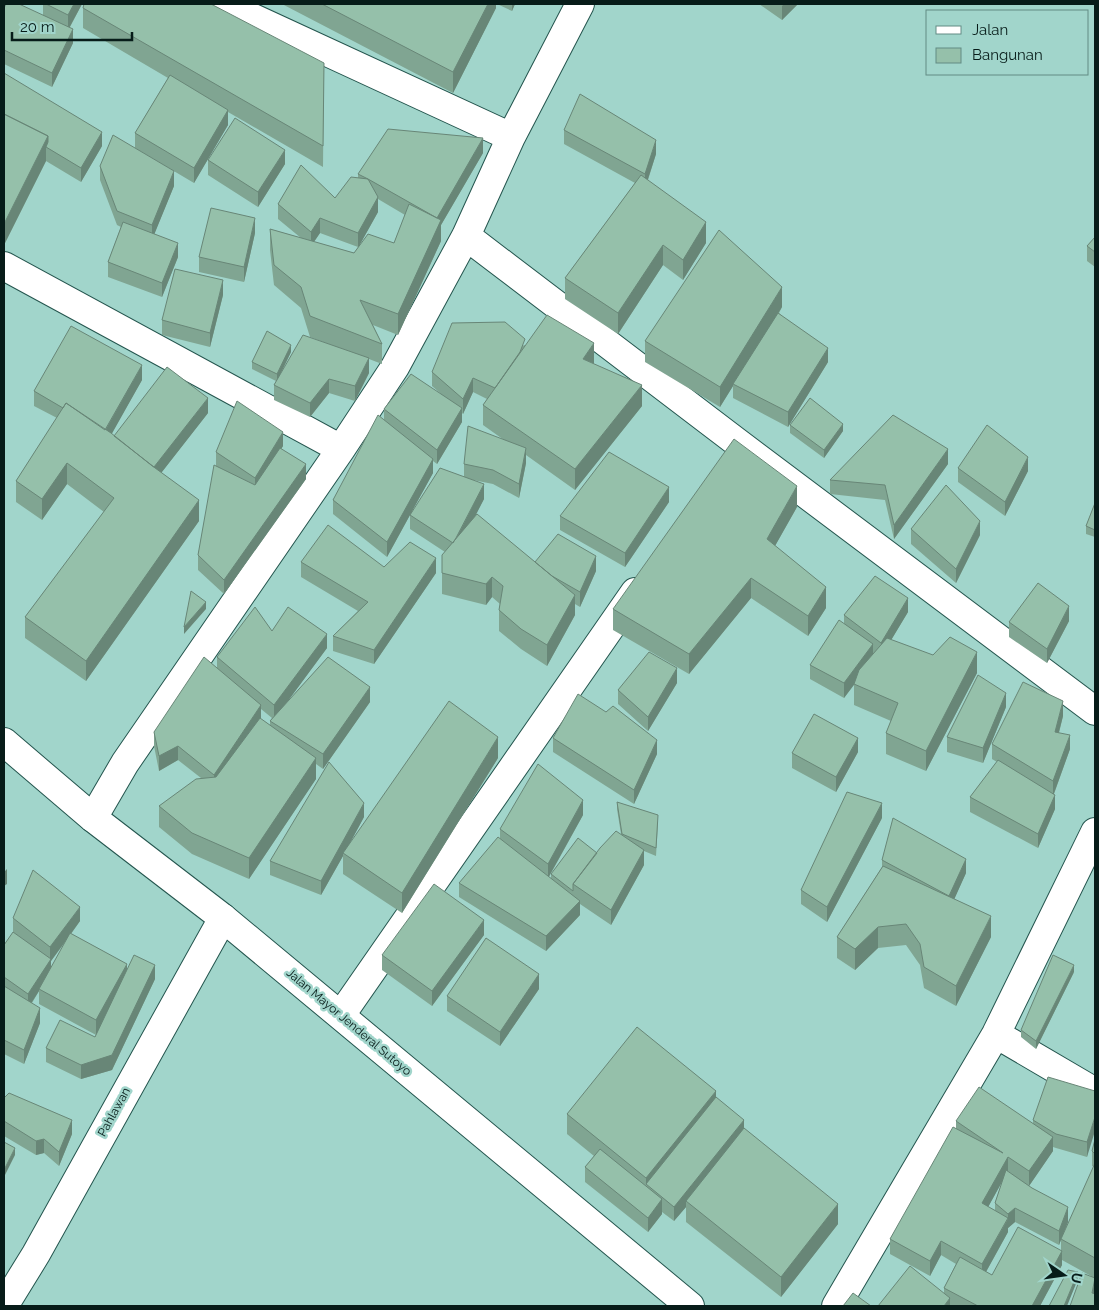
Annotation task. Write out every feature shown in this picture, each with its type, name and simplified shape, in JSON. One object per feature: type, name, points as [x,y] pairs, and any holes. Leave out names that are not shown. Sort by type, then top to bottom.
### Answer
[{"type":"street","points":[[223,4],[510,136]]},
{"type":"street","points":[[93,818],[125,763],[395,367],[466,236],[510,136],[580,4]]},
{"type":"street","points":[[466,236],[732,451],[1095,711]]},
{"type":"street","points":[[4,266],[340,449]]},
{"type":"street","points":[[341,1016],[647,574]]},
{"type":"street","name":"Jalan Mayor Jenderal Sutoyo","points":[[4,742],[93,818],[223,918],[690,1306]]},
{"type":"street","points":[[836,1306],[996,1034],[1095,832]]},
{"type":"street","name":"Pahlawan","points":[[4,1306],[36,1254],[223,918]]},
{"type":"street","points":[[996,1034],[1095,1092]]},
{"type":"building","points":[[6,4],[19,4],[73,29],[52,73],[4,50],[4,8]]},
{"type":"building","points":[[46,4],[74,4],[68,15]]},
{"type":"building","points":[[84,4],[211,4],[324,63],[323,146],[83,8]]},
{"type":"building","points":[[322,4],[488,4],[453,72]]},
{"type":"building","points":[[4,73],[102,132],[81,168],[46,147],[48,136],[4,114]]},
{"type":"building","points":[[170,75],[228,110],[194,168],[135,133]]},
{"type":"building","points":[[580,94],[656,140],[645,174],[564,130]]},
{"type":"building","points":[[4,114],[48,136],[4,224]]},
{"type":"building","points":[[235,118],[285,150],[258,192],[208,160]]},
{"type":"building","points":[[388,129],[483,138],[437,218],[358,174]]},
{"type":"building","points":[[113,135],[174,171],[152,225],[117,211],[100,166]]},
{"type":"building","points":[[301,165],[335,198],[351,177],[368,179],[378,197],[358,233],[320,218],[311,232],[278,204]]},
{"type":"building","points":[[641,175],[706,222],[683,260],[663,245],[618,313],[565,278]]},
{"type":"building","points":[[409,204],[441,220],[398,314],[360,300],[382,344],[310,316],[301,287],[274,265],[270,229],[354,253],[368,234],[394,243]]},
{"type":"building","points":[[211,208],[255,218],[244,267],[199,257]]},
{"type":"building","points":[[123,222],[178,243],[162,283],[108,262]]},
{"type":"building","points":[[719,230],[782,287],[720,387],[645,341]]},
{"type":"building","points":[[1095,237],[1095,252],[1087,246]]},
{"type":"building","points":[[175,269],[223,280],[210,333],[162,320]]},
{"type":"building","points":[[778,313],[828,348],[788,412],[733,384]]},
{"type":"building","points":[[547,315],[594,343],[583,359],[642,385],[575,469],[483,405]]},
{"type":"building","points":[[505,322],[525,339],[520,352],[495,388],[473,378],[463,399],[432,372],[452,323]]},
{"type":"building","points":[[71,326],[142,365],[105,430],[66,403],[63,408],[34,391]]},
{"type":"building","points":[[267,331],[291,345],[277,374],[252,362]]},
{"type":"building","points":[[303,335],[369,358],[355,386],[329,379],[310,403],[274,385]]},
{"type":"building","points":[[167,367],[208,398],[154,467],[114,436]]},
{"type":"building","points":[[411,374],[462,408],[437,450],[384,409]]},
{"type":"building","points":[[810,398],[843,424],[824,450],[790,425]]},
{"type":"building","points":[[237,401],[283,432],[255,478],[216,452]]},
{"type":"building","points":[[66,403],[111,433],[199,500],[86,661],[25,617],[114,498],[67,463],[42,499],[16,481]]},
{"type":"building","points":[[378,415],[433,459],[387,542],[333,500]]},
{"type":"building","points":[[893,415],[948,449],[894,525],[885,485],[830,480]]},
{"type":"building","points":[[987,425],[1028,457],[1005,502],[958,468]]},
{"type":"building","points":[[468,426],[526,448],[519,484],[493,470],[464,464]]},
{"type":"building","points":[[734,439],[797,486],[767,539],[826,587],[808,616],[751,578],[689,654],[613,609]]},
{"type":"building","points":[[280,448],[306,464],[224,580],[198,555],[214,465],[255,485]]},
{"type":"building","points":[[609,452],[669,487],[625,553],[560,516]]},
{"type":"building","points":[[440,468],[484,484],[453,543],[410,515]]},
{"type":"building","points":[[946,485],[980,521],[956,569],[911,529]]},
{"type":"building","points":[[1095,503],[1095,530],[1086,526]]},
{"type":"building","points":[[477,514],[575,595],[547,645],[521,629],[499,610],[503,586],[492,577],[486,584],[442,573],[442,555]]},
{"type":"building","points":[[328,525],[384,567],[410,542],[436,558],[374,650],[333,636],[368,602],[301,562]]},
{"type":"building","points":[[558,534],[596,556],[580,592],[552,576],[535,562]]},
{"type":"building","points":[[875,576],[908,598],[881,643],[844,615]]},
{"type":"building","points":[[1038,583],[1069,606],[1047,649],[1009,622]]},
{"type":"building","points":[[191,591],[206,602],[184,627]]},
{"type":"building","points":[[255,607],[272,631],[288,607],[327,634],[274,705],[217,657]]},
{"type":"building","points":[[839,620],[873,644],[844,683],[810,665]]},
{"type":"building","points":[[950,637],[977,652],[926,751],[886,733],[898,703],[854,684],[859,670],[887,638],[933,655]]},
{"type":"building","points":[[649,652],[677,668],[648,717],[618,690]]},
{"type":"building","points":[[204,657],[261,705],[214,775],[178,746],[159,756],[154,732]]},
{"type":"building","points":[[328,657],[370,687],[323,754],[270,721]]},
{"type":"building","points":[[978,675],[1006,693],[983,748],[947,737]]},
{"type":"building","points":[[1023,682],[1063,701],[1055,732],[1070,735],[1053,781],[992,744]]},
{"type":"building","points":[[578,694],[606,712],[613,706],[657,740],[634,790],[553,738]]},
{"type":"building","points":[[449,701],[498,737],[402,893],[343,853]]},
{"type":"building","points":[[814,714],[858,738],[836,777],[792,753]]},
{"type":"building","points":[[260,718],[316,758],[249,858],[192,833],[159,806],[196,779],[216,777]]},
{"type":"building","points":[[998,760],[1055,795],[1038,834],[970,797]]},
{"type":"building","points":[[329,762],[364,803],[321,881],[270,861]]},
{"type":"building","points":[[538,764],[583,800],[548,864],[500,829]]},
{"type":"building","points":[[847,792],[882,803],[827,907],[801,890]]},
{"type":"building","points":[[617,802],[658,815],[656,848],[622,834]]},
{"type":"building","points":[[893,818],[966,859],[949,896],[882,860]]},
{"type":"building","points":[[616,831],[644,850],[611,910],[573,884],[600,848]]},
{"type":"building","points":[[498,837],[580,901],[546,936],[459,883]]},
{"type":"building","points":[[578,838],[597,853],[573,884],[573,891],[551,874]]},
{"type":"building","points":[[883,866],[991,916],[956,986],[924,967],[920,944],[906,924],[878,927],[855,949],[837,937]]},
{"type":"building","points":[[33,870],[80,907],[50,947],[13,918]]},
{"type":"building","points":[[434,884],[484,920],[432,991],[382,955]]},
{"type":"building","points":[[13,932],[51,959],[28,994],[4,977],[4,945]]},
{"type":"building","points":[[70,933],[127,964],[96,1020],[39,989]]},
{"type":"building","points":[[486,938],[539,974],[500,1032],[447,996]]},
{"type":"building","points":[[134,955],[155,965],[112,1055],[81,1065],[46,1048],[60,1020],[95,1037]]},
{"type":"building","points":[[1053,955],[1074,965],[1036,1041],[1021,1030]]},
{"type":"building","points":[[4,986],[40,1008],[24,1050],[4,1040]]},
{"type":"building","points":[[637,1027],[716,1091],[646,1178],[567,1114]]},
{"type":"building","points":[[1048,1077],[1095,1091],[1095,1117],[1087,1142],[1056,1134],[1033,1120]]},
{"type":"building","points":[[979,1087],[1053,1137],[1029,1171],[1008,1157],[982,1203],[1008,1218],[982,1264],[941,1241],[930,1261],[890,1239],[953,1127],[1003,1153],[956,1121]]},
{"type":"building","points":[[9,1093],[72,1120],[59,1152],[44,1139],[36,1141],[4,1121],[4,1098]]},
{"type":"building","points":[[716,1097],[744,1120],[674,1207],[646,1184]]},
{"type":"building","points":[[744,1128],[838,1204],[781,1277],[686,1201]]},
{"type":"building","points":[[1095,1139],[1095,1154],[1092,1151]]},
{"type":"building","points":[[4,1142],[15,1148],[4,1170]]},
{"type":"building","points":[[600,1149],[662,1199],[648,1218],[585,1167]]},
{"type":"building","points":[[1095,1163],[1095,1258],[1061,1239]]},
{"type":"building","points":[[1006,1170],[1032,1188],[1068,1207],[1059,1231],[1015,1208],[1008,1214],[995,1203]]},
{"type":"building","points":[[1018,1227],[1062,1251],[1032,1306],[978,1306],[944,1288],[960,1257],[992,1275]]},
{"type":"building","points":[[910,1266],[950,1298],[944,1306],[878,1306]]},
{"type":"building","points":[[1068,1270],[1078,1272],[1064,1306],[1049,1306]]},
{"type":"building","points":[[1082,1273],[1095,1278],[1092,1293],[1095,1294],[1095,1306],[1070,1306]]},
{"type":"building","points":[[853,1293],[871,1306],[843,1306]]}]
